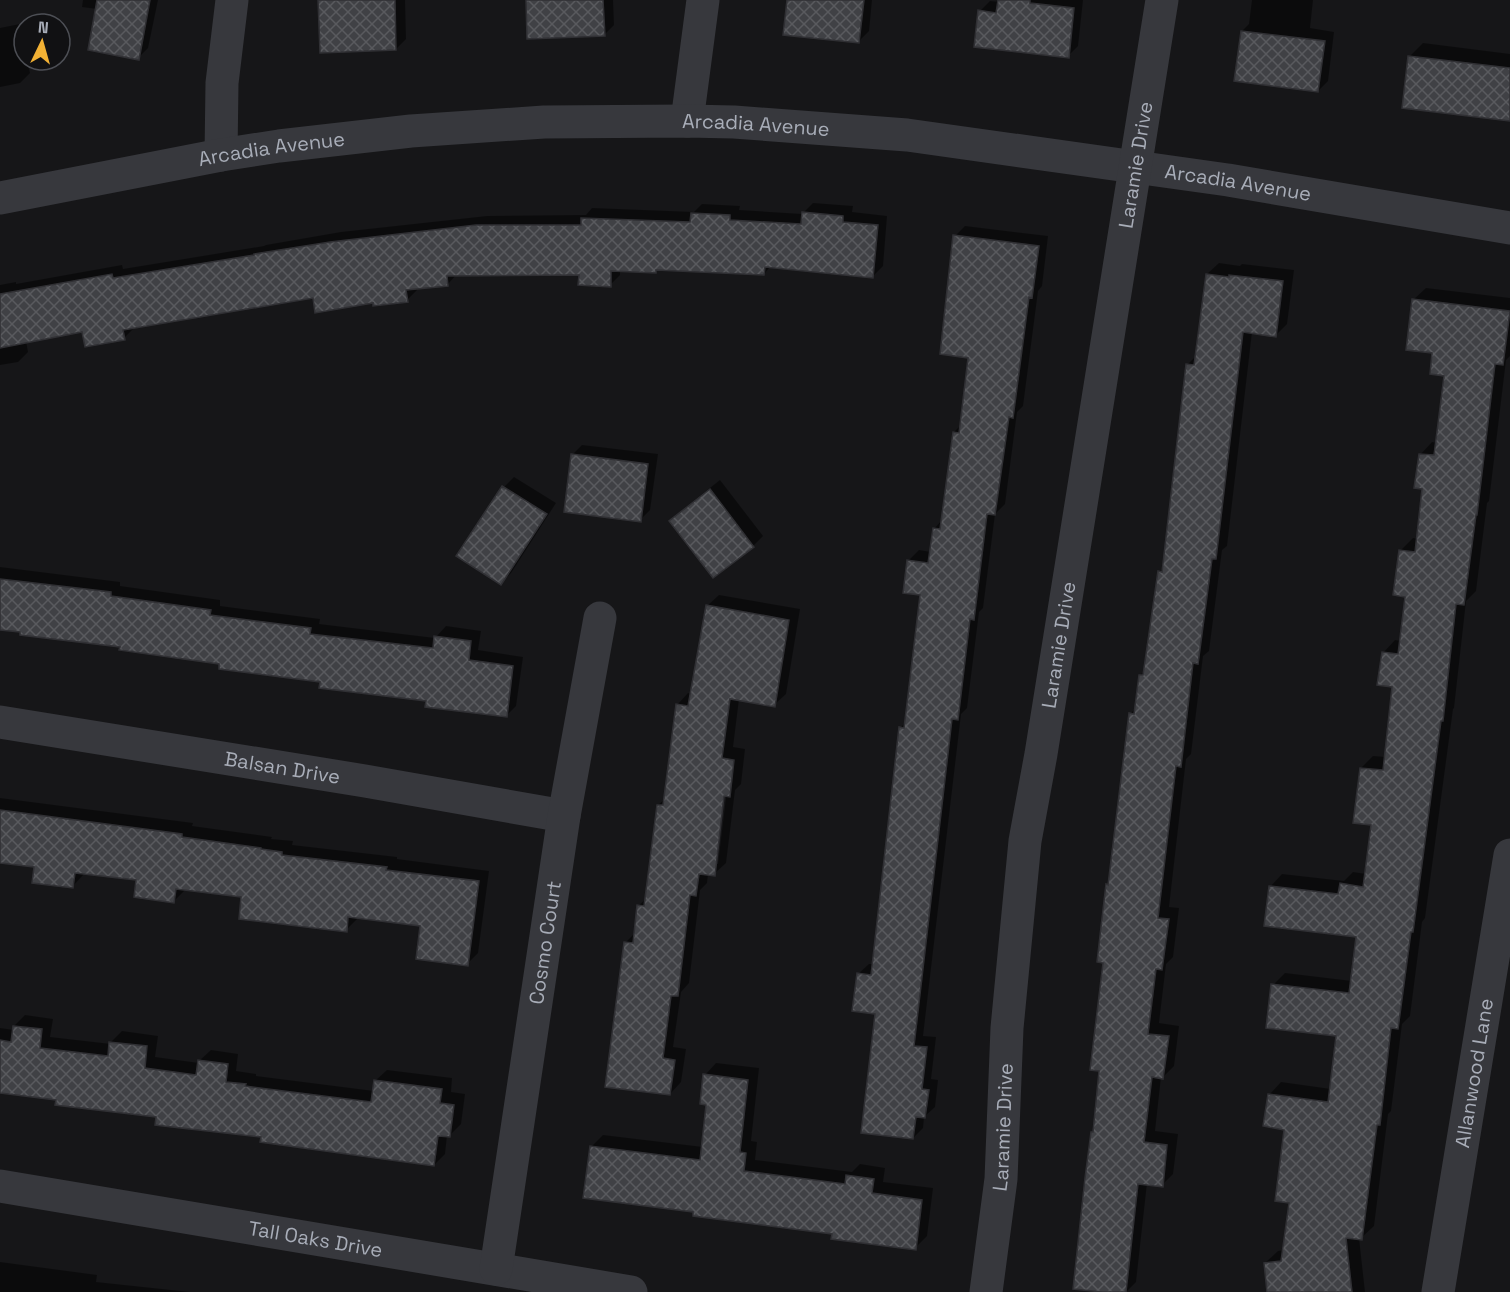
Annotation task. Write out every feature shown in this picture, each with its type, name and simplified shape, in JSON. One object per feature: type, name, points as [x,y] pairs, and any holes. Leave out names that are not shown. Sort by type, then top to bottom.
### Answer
[{"type":"street","points":[[221,155],[222,83],[232,0]]},
{"type":"street","points":[[687,121],[703,0]]},
{"type":"street","name":"Laramie Drive","points":[[986,1292],[1001,1179],[1007,1028],[1025,841],[1043,742],[1162,0]]},
{"type":"street","name":"Arcadia Avenue","points":[[0,198],[221,155],[411,131],[544,122],[687,121],[734,122],[907,135],[1228,180],[1510,228]]},
{"type":"street","name":"Cosmo Court","points":[[496,1269],[564,816],[600,618]]},
{"type":"street","name":"Balsan Drive","points":[[0,722],[365,781],[564,816]]},
{"type":"street","name":"Allanwood Lane","points":[[1438,1292],[1510,855]]},
{"type":"street","name":"Tall Oaks Drive","points":[[0,1186],[631,1292]]},
{"type":"building","points":[[97,0],[150,0],[139,60],[88,50]]},
{"type":"building","points":[[318,0],[395,0],[396,50],[320,53]]},
{"type":"building","points":[[526,0],[603,0],[605,36],[527,39]]},
{"type":"building","points":[[787,0],[864,0],[859,43],[783,35]]},
{"type":"building","points":[[998,0],[1030,0],[1030,3],[1074,8],[1069,58],[974,47],[978,10],[996,13]]},
{"type":"building","points":[[1241,31],[1325,41],[1318,92],[1234,81]]},
{"type":"building","points":[[1408,56],[1510,68],[1510,121],[1402,108]]},
{"type":"building","points":[[802,212],[843,216],[843,222],[878,225],[873,278],[765,267],[764,275],[656,270],[656,273],[611,271],[611,287],[578,285],[579,275],[447,276],[448,286],[406,290],[408,302],[373,306],[373,303],[315,313],[313,298],[123,330],[125,340],[85,347],[82,332],[0,348],[0,294],[112,274],[113,278],[330,242],[476,225],[581,225],[581,218],[690,222],[691,213],[730,215],[730,220],[801,224]]},
{"type":"building","points":[[953,235],[1039,246],[1032,298],[1029,297],[1013,418],[1009,417],[995,515],[987,514],[974,620],[970,619],[958,720],[952,719],[914,1046],[927,1047],[922,1089],[929,1090],[925,1118],[916,1117],[913,1139],[861,1133],[875,1014],[852,1011],[857,973],[871,975],[899,727],[904,728],[920,595],[903,593],[907,560],[928,563],[933,528],[940,529],[953,432],[959,433],[968,358],[940,354]]},
{"type":"building","points":[[1206,274],[1283,281],[1276,337],[1243,332],[1216,559],[1212,559],[1198,664],[1193,663],[1181,767],[1176,766],[1158,918],[1169,919],[1162,970],[1156,969],[1148,1034],[1169,1036],[1163,1079],[1152,1077],[1144,1142],[1167,1145],[1163,1187],[1138,1184],[1126,1292],[1073,1289],[1099,1071],[1090,1070],[1103,963],[1097,962],[1106,884],[1108,885],[1129,713],[1134,714],[1139,675],[1143,675],[1158,571],[1162,572],[1186,364],[1194,365]]},
{"type":"building","points":[[1412,299],[1510,311],[1503,365],[1495,364],[1464,605],[1456,604],[1443,721],[1441,721],[1413,932],[1411,932],[1398,1029],[1391,1028],[1380,1125],[1377,1125],[1362,1240],[1346,1238],[1352,1292],[1267,1292],[1264,1263],[1281,1261],[1289,1203],[1275,1201],[1284,1130],[1263,1126],[1268,1094],[1328,1102],[1336,1036],[1266,1028],[1271,984],[1349,993],[1356,937],[1264,926],[1269,886],[1338,894],[1340,883],[1363,887],[1371,825],[1353,823],[1360,768],[1383,770],[1392,687],[1377,685],[1382,652],[1398,654],[1405,597],[1393,595],[1399,550],[1415,552],[1422,489],[1414,488],[1419,454],[1434,455],[1444,376],[1430,374],[1432,353],[1406,350]]},
{"type":"building","points":[[571,454],[648,464],[641,522],[564,512]]},
{"type":"building","points":[[502,486],[547,514],[501,585],[456,556]]},
{"type":"building","points":[[710,489],[754,547],[713,578],[669,521]]},
{"type":"building","points":[[0,579],[111,592],[111,596],[211,610],[210,615],[311,628],[310,634],[433,648],[434,636],[471,641],[469,660],[513,666],[507,717],[425,707],[426,701],[319,688],[320,682],[219,669],[219,664],[119,650],[120,647],[20,635],[20,632],[0,630]]},
{"type":"building","points":[[706,605],[789,620],[775,707],[730,699],[722,758],[734,760],[730,797],[724,796],[715,876],[699,874],[696,896],[690,895],[678,996],[671,996],[663,1058],[675,1060],[670,1095],[605,1087],[624,942],[633,943],[637,905],[644,906],[657,805],[663,805],[676,704],[688,706]]},
{"type":"building","points":[[0,810],[182,834],[182,837],[282,852],[282,855],[387,867],[386,870],[479,881],[468,966],[416,959],[420,926],[348,917],[347,932],[239,919],[241,897],[176,889],[174,903],[134,897],[136,880],[75,873],[73,888],[32,883],[34,867],[0,863]]},
{"type":"building","points":[[13,1026],[42,1029],[40,1048],[108,1056],[109,1042],[147,1046],[145,1068],[196,1075],[198,1060],[228,1064],[226,1082],[246,1084],[245,1086],[371,1102],[374,1080],[442,1089],[440,1103],[454,1105],[450,1137],[438,1136],[434,1166],[260,1142],[261,1137],[155,1125],[156,1117],[55,1105],[56,1100],[0,1093],[0,1040],[11,1042]]},
{"type":"building","points":[[703,1074],[748,1080],[740,1152],[746,1153],[744,1171],[845,1184],[846,1175],[874,1179],[872,1193],[922,1200],[916,1250],[831,1239],[832,1234],[693,1216],[693,1212],[583,1198],[590,1146],[700,1160],[706,1105],[700,1104]]}]
